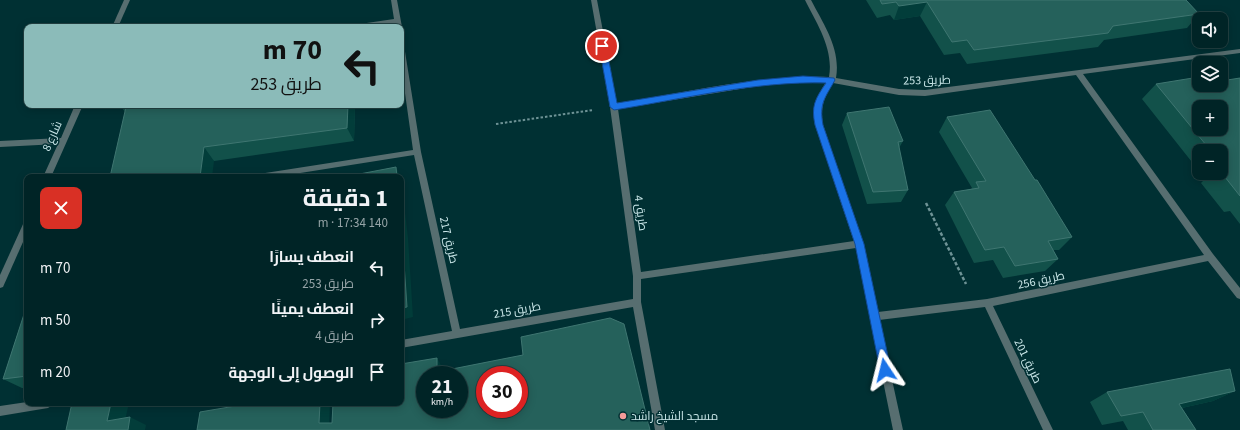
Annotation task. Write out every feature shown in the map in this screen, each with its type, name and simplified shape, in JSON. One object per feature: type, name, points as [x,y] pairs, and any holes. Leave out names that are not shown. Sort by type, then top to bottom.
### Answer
[{"type":"street","points":[[116,24],[127,0]]},
{"type":"street","points":[[394,0],[399,24]]},
{"type":"street","name":"طريق 4","points":[[594,0],[614,107],[637,276],[637,302],[660,430]]},
{"type":"street","points":[[808,0],[831,46],[834,57],[831,80],[819,100],[816,112],[859,244],[875,316],[890,400],[898,430]]},
{"type":"street","name":"طريق 253","points":[[614,107],[758,83],[803,79],[831,80],[899,92],[925,94],[1240,51]]},
{"type":"street","name":"طريق 217","points":[[404,62],[417,152],[457,334]]},
{"type":"street","points":[[1079,74],[1210,257],[1240,295]]},
{"type":"street","name":"شارع 8","points":[[48,174],[78,108]]},
{"type":"street","points":[[0,144],[63,141]]},
{"type":"street","points":[[274,174],[417,152]]},
{"type":"street","points":[[0,284],[24,231]]},
{"type":"street","points":[[637,276],[859,244]]},
{"type":"street","name":"طريق 256","points":[[875,316],[987,303],[1210,257]]},
{"type":"street","name":"طريق 215","points":[[404,343],[637,302]]},
{"type":"street","name":"طريق 201","points":[[987,303],[1048,430]]},
{"type":"street","points":[[0,411],[30,406]]},
{"type":"path","points":[[496,124],[614,107]]},
{"type":"path","points":[[926,203],[976,304]]},
{"type":"building","points":[[880,0],[1186,0],[1197,12],[1192,12],[1192,15],[1113,26],[1108,33],[974,50],[967,40],[952,42],[927,2],[899,6],[896,2],[882,4]]},
{"type":"building","points":[[1192,78],[1192,92],[1228,92],[1228,80],[1240,78],[1240,196],[1227,180],[1228,144],[1205,144],[1199,136],[1228,136],[1228,100],[1192,100],[1192,128],[1156,84]]},
{"type":"building","points":[[889,107],[903,141],[898,142],[908,190],[873,192],[847,113]]},
{"type":"building","points":[[126,108],[348,108],[347,128],[204,147],[200,174],[111,174]]},
{"type":"building","points":[[990,110],[1035,180],[1037,180],[1072,237],[1048,241],[1058,259],[1015,266],[1004,247],[985,250],[954,192],[979,188],[976,182],[986,181],[947,117]]},
{"type":"building","points":[[396,167],[397,174],[360,174]]},
{"type":"building","points":[[404,263],[407,307],[404,308]]},
{"type":"building","points":[[24,314],[24,376],[3,379]]},
{"type":"building","points":[[610,318],[624,324],[650,430],[197,430],[200,412],[235,406],[320,406],[319,423],[332,423],[333,406],[404,406],[404,364],[437,358],[437,366],[416,366],[416,418],[468,418],[467,366],[523,355],[521,337]]},
{"type":"building","points":[[1230,369],[1235,391],[1179,404],[1196,430],[1153,430],[1143,412],[1121,416],[1107,392]]},
{"type":"building","points":[[71,406],[110,406],[107,421],[130,417],[128,430],[66,430]]},
{"type":"place","name":"مسجد الشيخ راشد","points":[[623,416]]},
{"type":"route","points":[[602,46],[614,107],[780,80],[831,80],[819,100],[816,112],[859,244],[885,370]]}]
